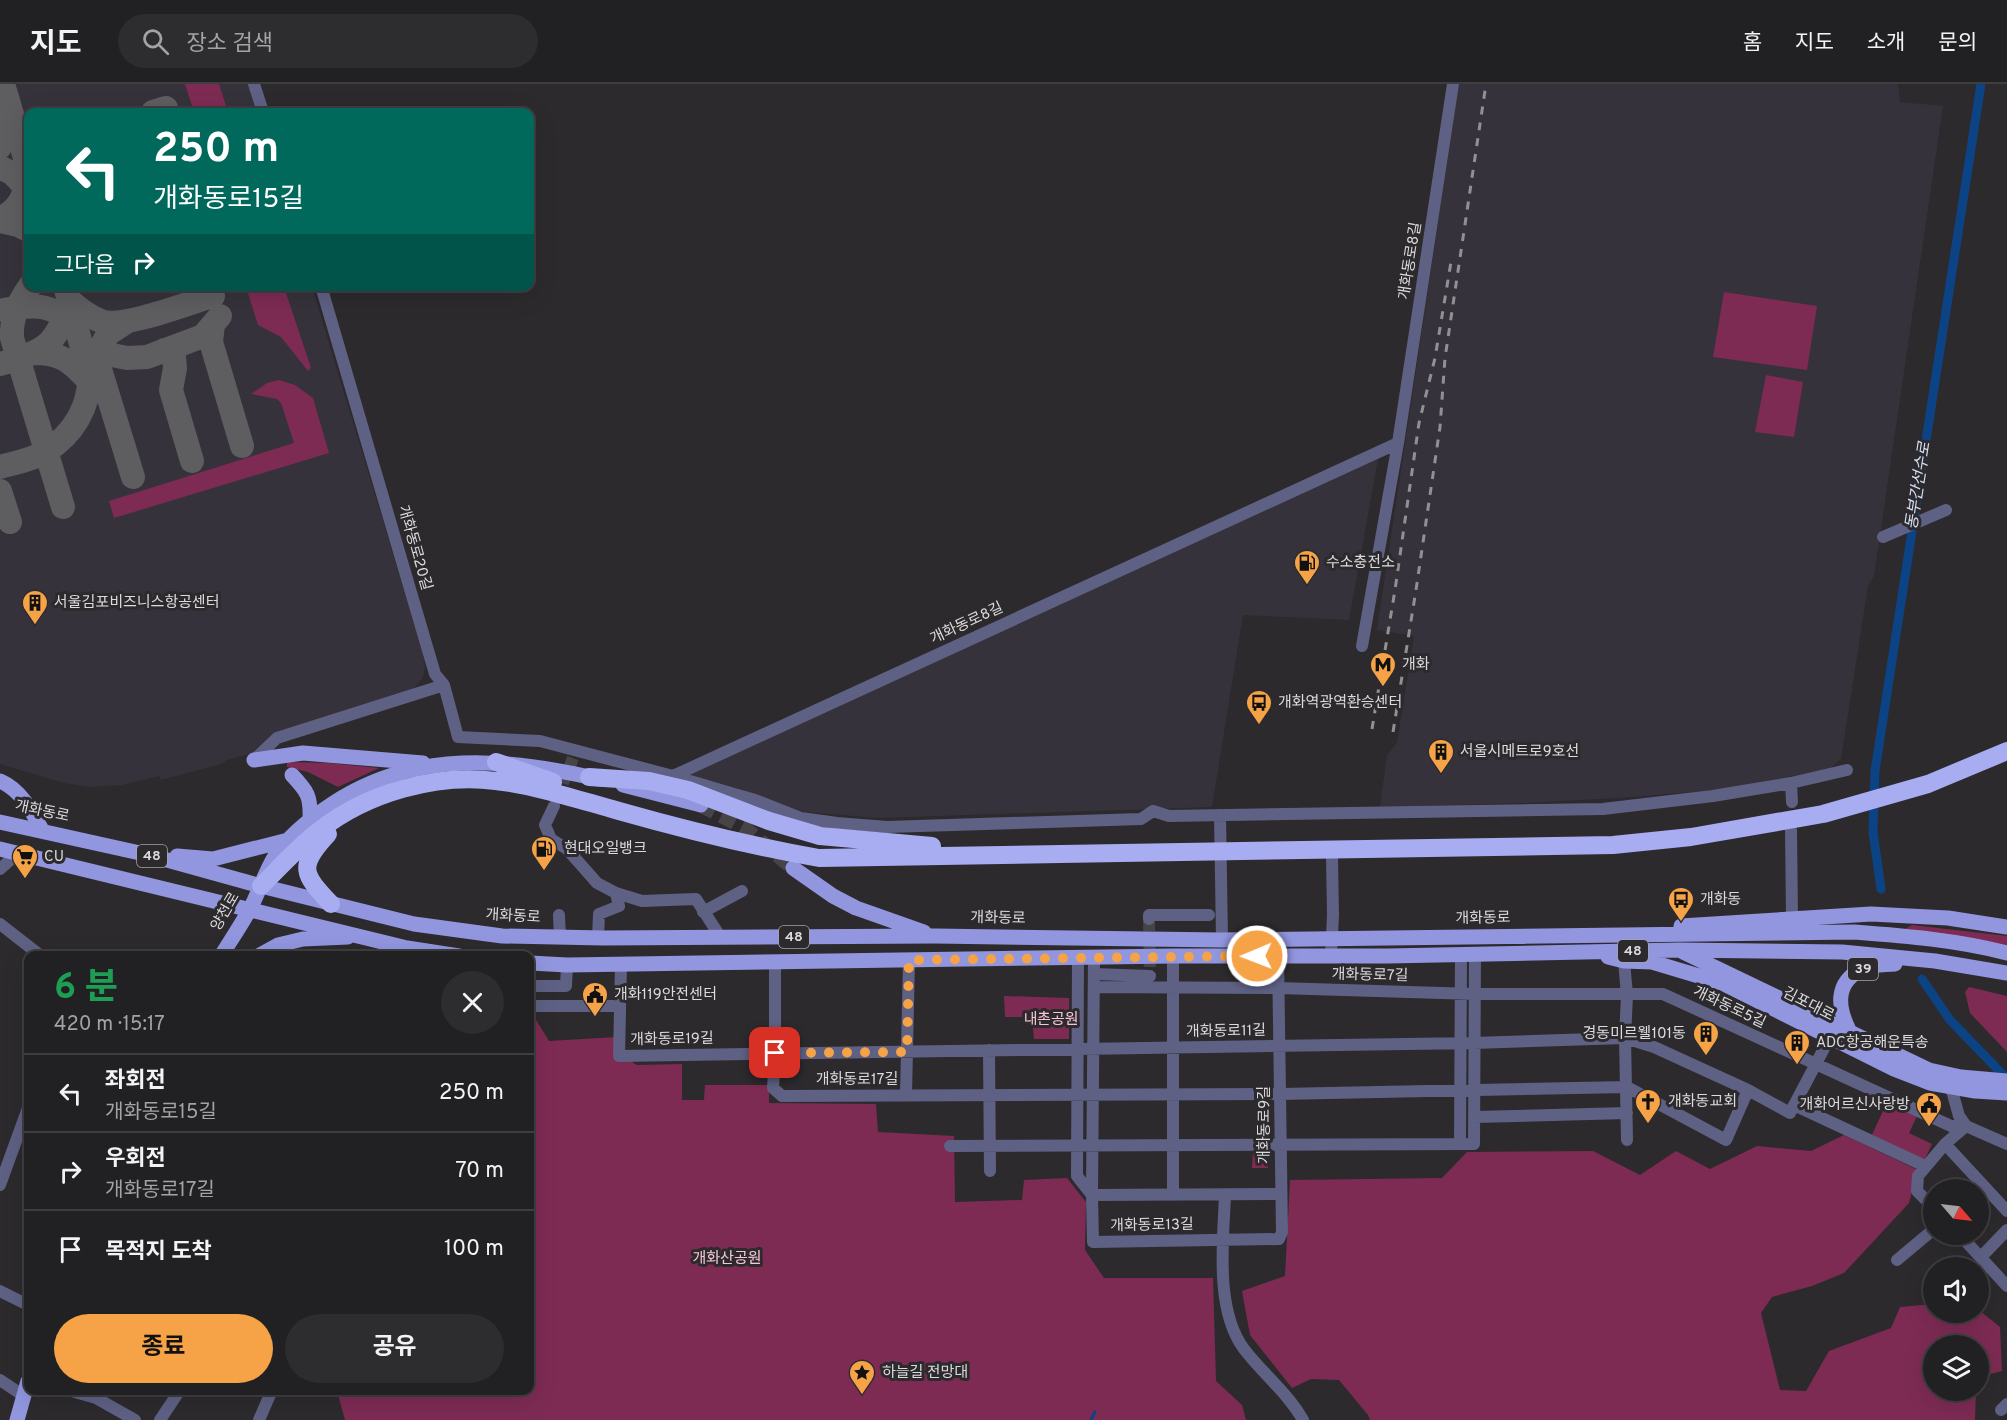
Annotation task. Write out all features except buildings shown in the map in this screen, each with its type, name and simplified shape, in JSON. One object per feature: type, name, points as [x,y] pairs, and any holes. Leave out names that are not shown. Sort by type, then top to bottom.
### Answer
[{"type":"highway","points":[[1928,780],[2007,744]]},
{"type":"highway","points":[[496,762],[573,789],[711,828],[770,842],[822,849],[1239,847],[1369,844],[1613,844],[1691,837],[1823,810],[1928,780],[2007,751]]},
{"type":"highway","points":[[589,777],[650,781],[688,790],[769,821],[820,836],[958,849]]},
{"type":"highway","points":[[261,886],[312,837],[352,809],[393,792],[418,786],[475,779],[536,788],[701,834],[819,858],[1204,847]]},
{"type":"highway","points":[[331,904],[310,881],[306,871],[308,862],[324,838],[352,809]]},
{"type":"main road","points":[[254,760],[313,753],[435,764],[496,762],[554,769],[701,805]]},
{"type":"main road","name":"양천로","points":[[224,951],[250,909],[274,857],[310,819],[340,798],[374,781],[435,764]]},
{"type":"main road","points":[[292,775],[308,793],[310,819]]},
{"type":"main road","points":[[0,781],[23,798],[42,830]]},
{"type":"main road","name":"개화동로","points":[[0,822],[149,855],[414,924],[502,936],[598,938],[935,936],[1222,940],[1331,947],[1388,956],[1679,950],[1842,952],[1935,961],[2007,973]]},
{"type":"main road","points":[[149,855],[213,859],[288,840]]},
{"type":"main road","points":[[0,849],[426,951]]},
{"type":"main road","points":[[793,868],[856,908],[935,936]]},
{"type":"main road","points":[[1629,934],[1697,923],[1871,914],[1948,918],[2007,927]]},
{"type":"main road","name":"개화동로","points":[[534,963],[567,965],[1278,956],[1331,947],[1412,939],[1854,932],[1914,936],[1976,945],[2007,953]]},
{"type":"main road","name":"김포대로","points":[[1629,934],[1679,950],[1850,1030],[1909,1062],[1953,1079],[1975,1091],[2007,1093]]},
{"type":"main road","points":[[267,951],[278,945],[303,939],[358,936]]},
{"type":"main road","points":[[1388,956],[1385,954],[1386,949],[1407,946],[1412,939]]},
{"type":"main road","name":"김포대로","points":[[1591,952],[1624,961],[1652,962],[1722,982],[1903,1073],[1930,1083],[1953,1079],[2007,1082]]},
{"type":"main road","name":"39","points":[[1850,1030],[1839,1006],[1844,986],[1852,977],[1862,969],[1875,966],[1935,961]]},
{"type":"main road","points":[[17,1420],[25,1395]]},
{"type":"street","points":[[254,84],[262,108]]},
{"type":"street","name":"개화동로8길","points":[[1362,646],[1398,443],[1453,84]]},
{"type":"street","name":"개화동로20길","points":[[322,291],[435,674],[444,685],[458,737],[540,741],[574,753],[672,776]]},
{"type":"street","name":"개화동로8길","points":[[672,776],[1398,443]]},
{"type":"street","points":[[1888,535],[1942,512]]},
{"type":"street","points":[[254,760],[277,738],[444,685]]},
{"type":"street","points":[[672,776],[754,800],[801,818],[887,827],[1141,819],[1153,811],[1169,816],[1603,809],[1713,796],[1791,783],[1847,770]]},
{"type":"street","points":[[1791,783],[1792,802]]},
{"type":"street","points":[[554,806],[544,825],[552,839],[567,849],[597,883],[616,893],[642,901],[696,899],[721,938]]},
{"type":"street","points":[[1220,815],[1222,940]]},
{"type":"street","points":[[1791,830],[1792,917]]},
{"type":"street","points":[[0,869],[18,853]]},
{"type":"street","points":[[1331,947],[1332,857]]},
{"type":"street","points":[[703,912],[742,891]]},
{"type":"street","points":[[598,938],[599,914],[619,906],[616,893]]},
{"type":"street","points":[[558,915],[560,937]]},
{"type":"street","points":[[1149,919],[1149,915],[1209,915]]},
{"type":"street","points":[[0,924],[35,951]]},
{"type":"street","points":[[1460,1144],[1460,993],[1468,954]]},
{"type":"street","points":[[950,1146],[1474,1144],[1474,993],[1468,954]]},
{"type":"street","name":"개화동로11길","points":[[1173,956],[1173,1196]]},
{"type":"street","name":"개화동로9길","points":[[1223,1241],[1279,1239],[1282,1232],[1278,956]]},
{"type":"street","name":"개화동로13길","points":[[1094,957],[1093,1242],[1223,1241]]},
{"type":"street","name":"개화동로13길","points":[[1078,958],[1077,1176],[1092,1195]]},
{"type":"street","points":[[909,960],[906,1095],[1280,1094],[1627,1087],[1726,1140],[1748,1090]]},
{"type":"street","points":[[1624,961],[1627,995],[1625,1038],[1627,1140]]},
{"type":"street","name":"개화동로17길","points":[[775,962],[773,1088],[782,1096],[906,1095]]},
{"type":"street","name":"개화동로19길","points":[[621,964],[619,1056],[775,1053]]},
{"type":"street","points":[[566,1006],[567,965]]},
{"type":"street","points":[[1094,974],[1150,976]]},
{"type":"street","points":[[534,986],[566,986]]},
{"type":"street","points":[[1094,987],[1278,988]]},
{"type":"street","name":"개화동로7길","points":[[1278,988],[1627,995]]},
{"type":"street","name":"개화동로5길","points":[[1627,995],[1663,994],[1951,1126],[1966,1126],[2007,1144]]},
{"type":"street","points":[[534,1006],[620,1006]]},
{"type":"street","points":[[1280,1046],[1625,1038],[1654,1047],[1748,1090],[1790,1113],[1830,1037]]},
{"type":"street","name":"개화동로11길","points":[[1173,1048],[1280,1046]]},
{"type":"street","points":[[907,1052],[1173,1048]]},
{"type":"street","points":[[989,1050],[990,1171]]},
{"type":"street","name":"개화동로17길","points":[[775,1053],[907,1052]]},
{"type":"street","points":[[1923,1197],[1917,1191],[1918,1176],[1924,1166],[1966,1126],[1959,1116],[1953,1079]]},
{"type":"street","points":[[1794,1105],[1924,1166]]},
{"type":"street","points":[[1474,1117],[1627,1113]]},
{"type":"street","points":[[0,1185],[24,1119]]},
{"type":"street","points":[[1945,1144],[2007,1211]]},
{"type":"street","points":[[1173,1196],[1281,1194]]},
{"type":"street","name":"개화동로13길","points":[[1092,1195],[1173,1196]]},
{"type":"street","points":[[1225,1196],[1223,1241],[1225,1303],[1233,1326],[1242,1347],[1303,1420]]},
{"type":"street","points":[[1970,1245],[1981,1257],[2007,1230]]},
{"type":"street","points":[[1897,1260],[1923,1238]]},
{"type":"street","points":[[1989,1266],[2007,1286]]},
{"type":"street","points":[[0,1291],[24,1303]]},
{"type":"street","points":[[1,1383],[24,1387]]},
{"type":"street","points":[[86,1395],[96,1398],[135,1420]]},
{"type":"street","points":[[160,1420],[177,1395]]},
{"type":"street","points":[[259,1420],[270,1395]]},
{"type":"shaded area","points":[[0,84],[250,84],[258,108],[24,108],[24,291],[313,291],[423,653],[425,667],[423,677],[413,691],[275,736],[256,752],[161,780],[159,776],[122,785],[91,787],[64,783],[0,764]]},
{"type":"shaded area","points":[[1459,84],[1898,84],[1900,102],[1943,106],[1874,576],[1868,586],[1841,759],[1829,769],[1725,789],[1633,797],[1527,803],[1380,807],[1387,755],[1397,743],[1414,636],[1377,630]]},
{"type":"shaded area","points":[[1378,459],[1349,620],[1243,615],[1212,807],[876,818],[799,811],[734,787],[689,775]]},
{"type":"green space","points":[[185,84],[219,84],[227,108],[193,108]]},
{"type":"green space","points":[[247,291],[285,291],[311,368],[308,371],[281,337],[258,325]]},
{"type":"green space","points":[[1724,292],[1817,306],[1807,370],[1713,357]]},
{"type":"green space","points":[[1766,375],[1803,382],[1794,437],[1755,432]]},
{"type":"green space","points":[[279,380],[295,385],[313,398],[329,453],[114,518],[109,501],[294,443],[281,403],[277,399],[251,394],[267,383]]},
{"type":"green space","points":[[287,762],[379,768],[338,787],[308,772],[287,767]]},
{"type":"green space","points":[[1912,925],[2007,936],[2007,946],[1905,929]]},
{"type":"green space","points":[[1969,987],[2007,996],[2007,1052],[1970,1013],[1965,992]]},
{"type":"green space","name":"내촌공원","points":[[1004,996],[1069,998],[1069,1039],[1034,1039],[1032,1017],[1005,1017]]},
{"type":"green space","name":"개화산공원","points":[[534,1017],[549,1041],[617,1037],[620,1055],[637,1065],[682,1064],[682,1100],[704,1100],[705,1085],[769,1085],[769,1103],[876,1104],[878,1132],[954,1136],[955,1202],[1022,1200],[1024,1180],[1067,1178],[1086,1202],[1085,1250],[1104,1278],[1213,1278],[1216,1381],[1242,1405],[1246,1420],[345,1420],[338,1395],[534,1395]]},
{"type":"green space","points":[[1889,1098],[1919,1112],[1909,1133],[1932,1144],[1923,1163],[1870,1139]]},
{"type":"green space","points":[[1844,1135],[1918,1170],[1909,1203],[1844,1273],[1812,1286],[1772,1297],[1761,1313],[1780,1390],[1806,1391],[1829,1351],[1891,1328],[1900,1307],[1923,1305],[1923,1323],[1989,1323],[1989,1318],[2000,1327],[2002,1371],[1989,1374],[1989,1335],[1923,1335],[1923,1401],[1976,1401],[1975,1420],[1370,1420],[1339,1380],[1311,1379],[1292,1388],[1250,1335],[1242,1291],[1285,1276],[1290,1180],[1442,1178],[1467,1152],[1593,1151],[1640,1175],[1676,1151],[1710,1169],[1757,1146],[1811,1151]]},
{"type":"green space","points":[[1253,1150],[1269,1151],[1268,1168],[1252,1168]]},
{"type":"waterway","name":"동부간선수로","points":[[1881,889],[1873,832],[1875,771],[1981,84]]},
{"type":"waterway","name":"동부간선수로","points":[[1922,979],[1950,1020],[2007,1079]]},
{"type":"waterway","points":[[1091,1420],[1095,1412]]},
{"type":"taxiway","points":[[3,84],[24,155]]},
{"type":"taxiway","points":[[0,147],[9,129],[9,112]]},
{"type":"taxiway","points":[[0,167],[13,174],[24,186]]},
{"type":"taxiway","points":[[0,219],[15,208],[24,192]]},
{"type":"taxiway","points":[[0,221],[24,228]]},
{"type":"taxiway","points":[[27,291],[16,310],[12,338],[63,507]]},
{"type":"taxiway","points":[[0,467],[34,457],[55,445],[72,428],[83,408],[87,397],[89,373],[66,291]]},
{"type":"taxiway","points":[[68,299],[94,318],[114,323],[142,318],[213,296]]},
{"type":"taxiway","points":[[0,364],[37,351],[46,345],[59,329],[69,302]]},
{"type":"taxiway","points":[[4,310],[36,306],[53,310],[77,330]]},
{"type":"taxiway","points":[[97,352],[127,358],[147,357],[203,336],[220,316]]},
{"type":"taxiway","points":[[128,321],[108,334],[96,356],[133,477]]},
{"type":"taxiway","points":[[213,324],[211,342],[242,446]]},
{"type":"taxiway","points":[[164,350],[174,357],[175,368],[171,390],[192,461]]},
{"type":"taxiway","points":[[35,353],[44,353],[65,360],[89,381]]},
{"type":"taxiway","points":[[0,491],[10,522]]},
{"type":"tunnel","points":[[556,800],[573,758]]},
{"type":"tunnel","points":[[701,805],[743,827],[793,868]]},
{"type":"tunnel","points":[[1149,919],[1150,976]]},
{"type":"railway","points":[[1393,732],[1440,427],[1445,358],[1486,84]]},
{"type":"railway","points":[[1372,729],[1419,423],[1435,358],[1451,262]]},
{"type":"place","name":"수소충전소","points":[[1307,586]]},
{"type":"place","name":"서울김포비즈니스항공센터","points":[[35,626]]},
{"type":"place","name":"개화","points":[[1383,688]]},
{"type":"place","name":"개화역광역환승센터","points":[[1259,726]]},
{"type":"place","name":"서울시메트로9호선","points":[[1441,775]]},
{"type":"place","name":"현대오일뱅크","points":[[544,872]]},
{"type":"place","name":"CU","points":[[25,880]]},
{"type":"place","name":"개화동","points":[[1681,923]]},
{"type":"place","name":"개화119안전센터","points":[[595,1018]]},
{"type":"place","name":"경동미르웰101동","points":[[1706,1057]]},
{"type":"place","name":"ADC항공해운특송","points":[[1797,1066]]},
{"type":"place","name":"개화동교회","points":[[1648,1125]]},
{"type":"place","name":"개화어르신사랑방","points":[[1929,1128]]},
{"type":"place","name":"하늘길 전망대","points":[[862,1396]]},
{"type":"route","points":[[775,1053],[907,1052],[909,960],[1257,956]]}]
